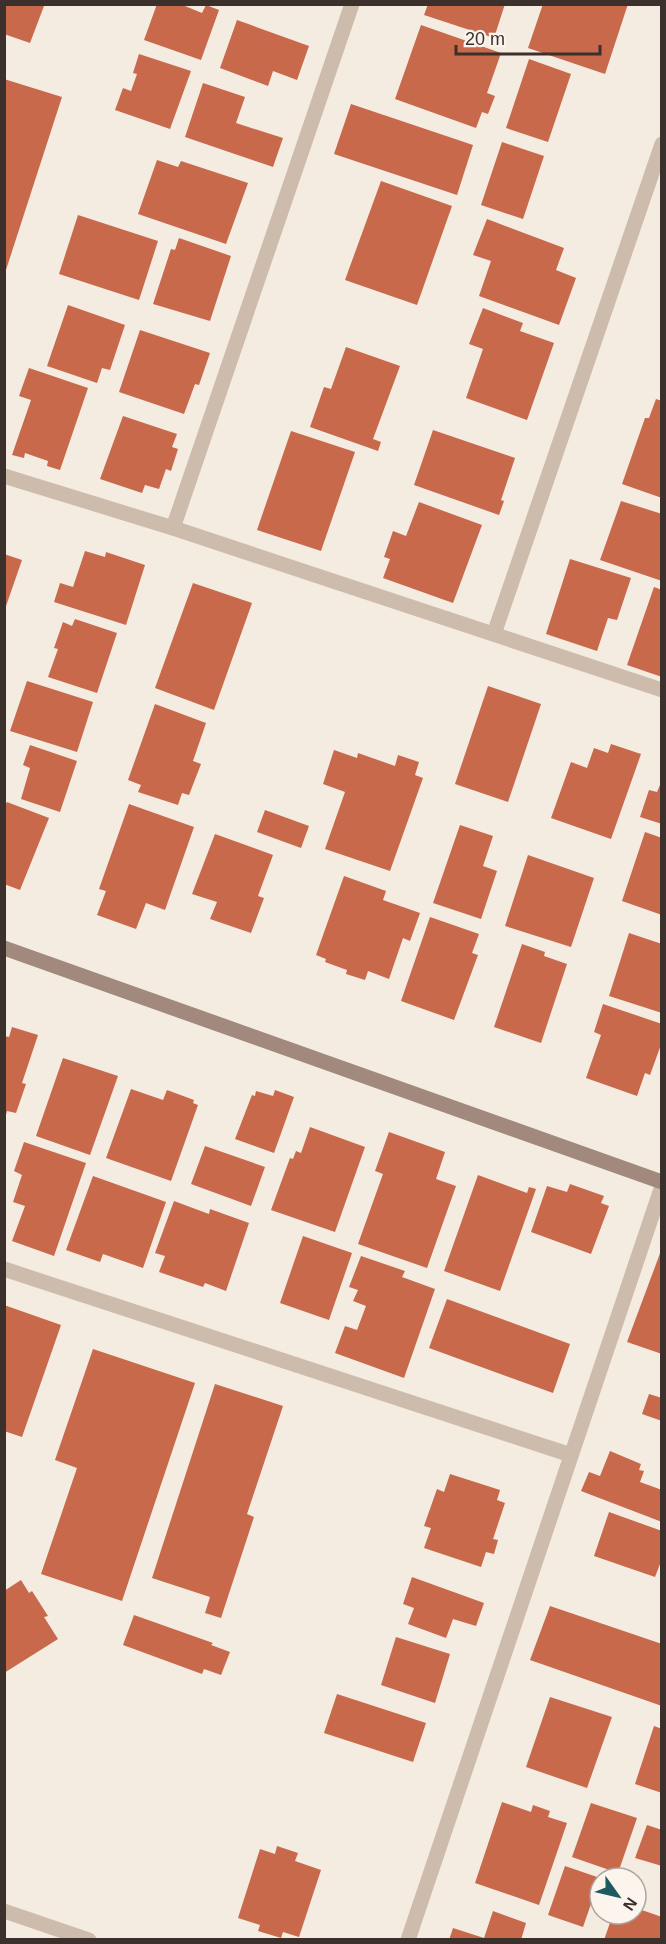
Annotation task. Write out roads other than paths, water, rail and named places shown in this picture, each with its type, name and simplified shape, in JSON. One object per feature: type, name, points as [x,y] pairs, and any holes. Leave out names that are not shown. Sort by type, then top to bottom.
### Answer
[{"type":"street","points":[[173,528],[352,4]]},
{"type":"street","points":[[494,634],[662,144]]},
{"type":"street","points":[[4,476],[173,528],[662,690]]},
{"type":"street","points":[[4,948],[662,1184],[408,1940]]},
{"type":"street","points":[[4,1269],[571,1455]]},
{"type":"street","points":[[4,1911],[89,1940]]}]
